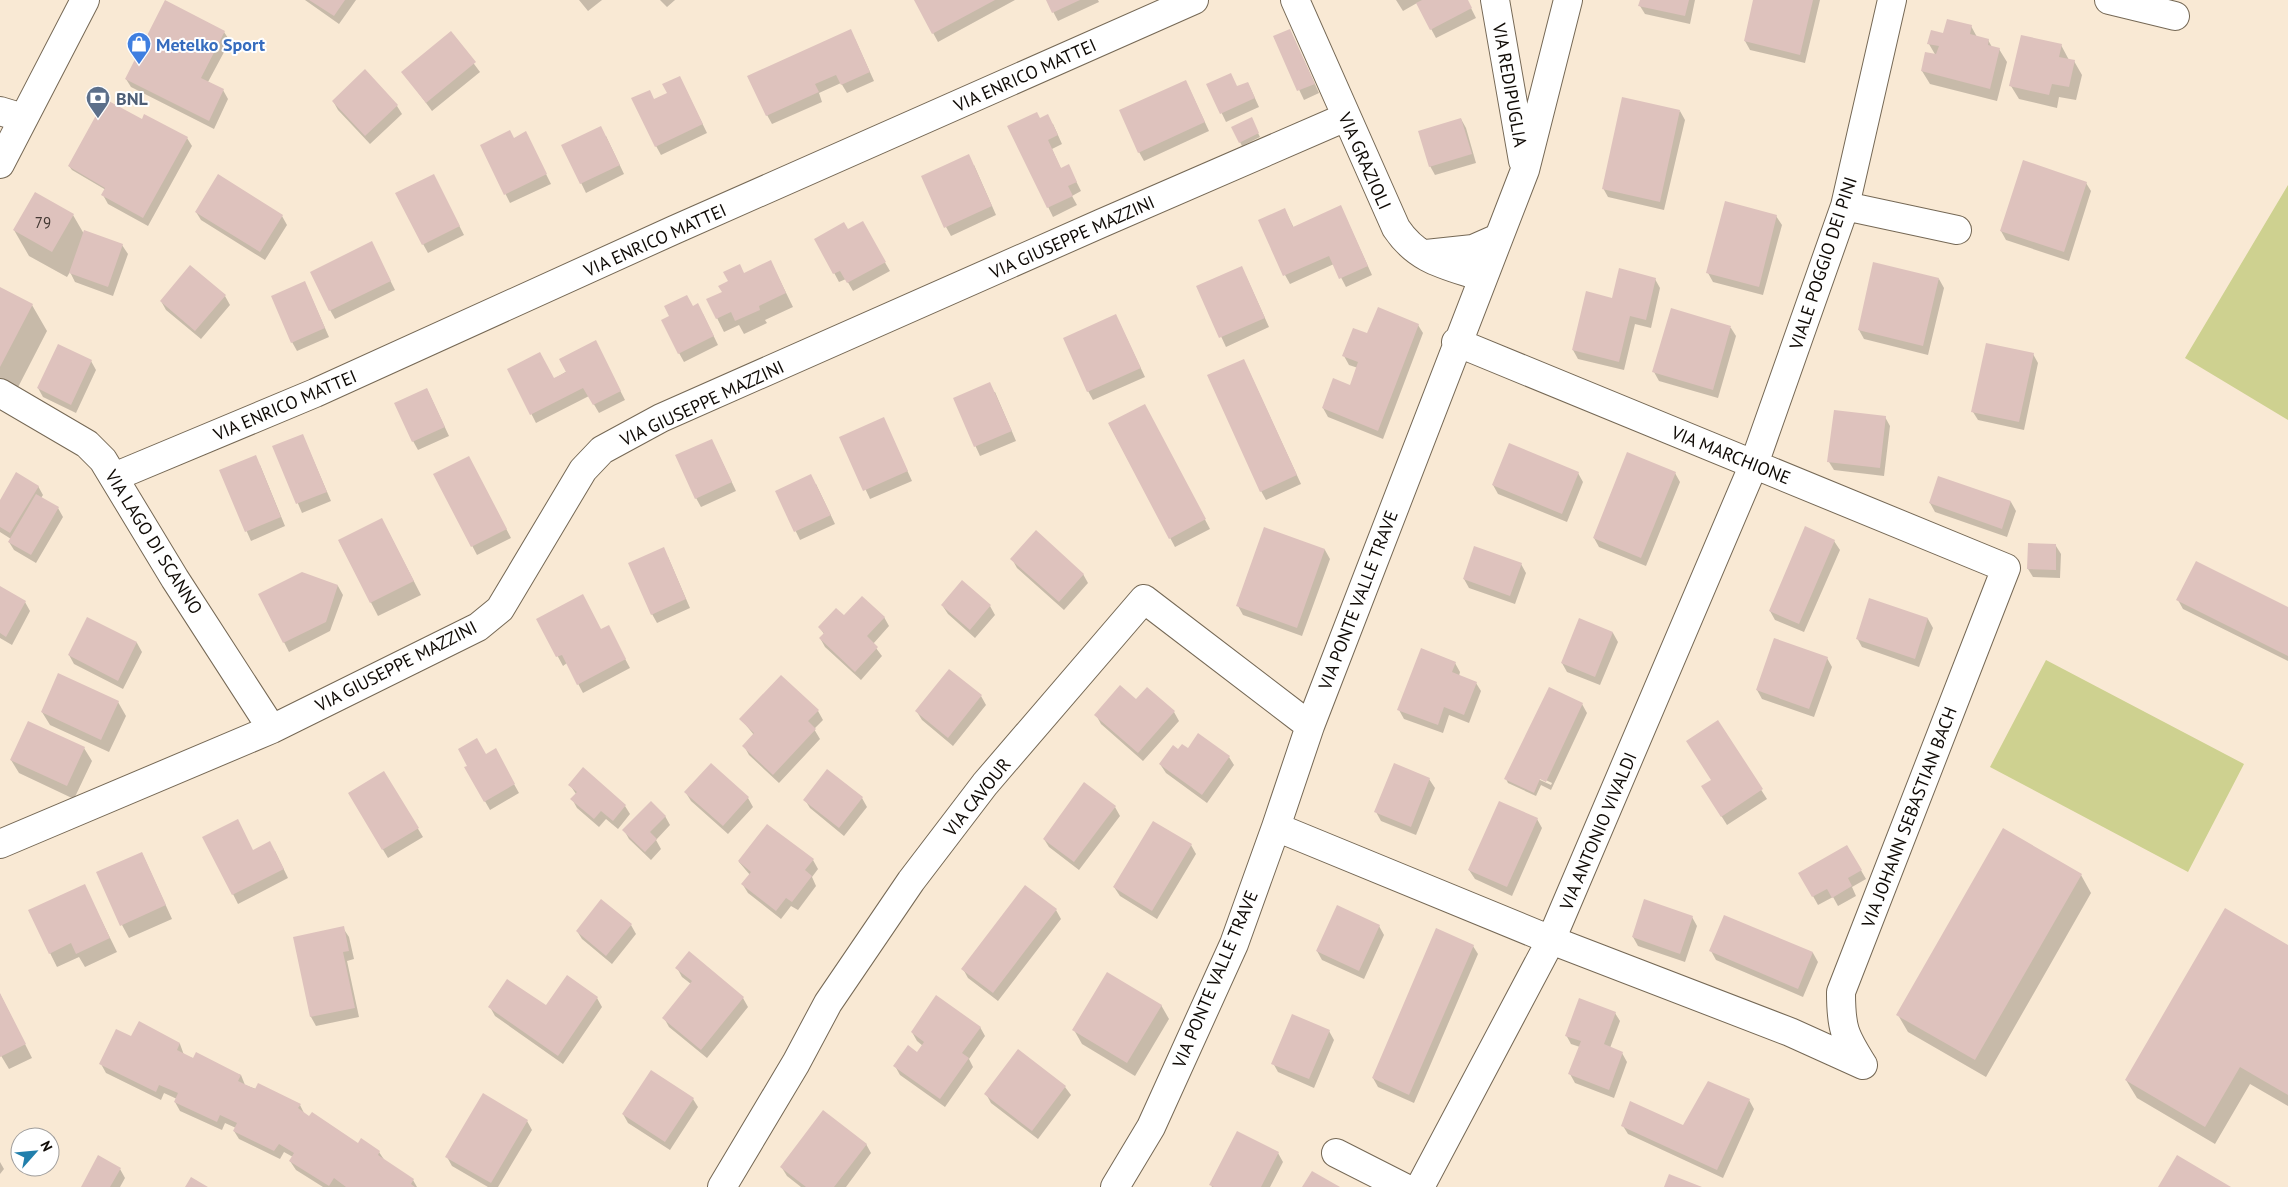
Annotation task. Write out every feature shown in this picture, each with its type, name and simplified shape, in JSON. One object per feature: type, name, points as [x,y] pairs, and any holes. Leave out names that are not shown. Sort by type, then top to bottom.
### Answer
[{"type":"street","points":[[0,164],[12,115],[85,0]]},
{"type":"street","name":"VIA ENRICO MATTEI","points":[[114,477],[315,393],[674,230],[1194,0]]},
{"type":"street","name":"VIA GRAZIOLI","points":[[1295,0],[1392,221],[1406,243],[1420,255],[1482,277]]},
{"type":"street","name":"VIA REDIPUGLIA","points":[[1495,0],[1525,170]]},
{"type":"street","name":"VIA PONTE VALLE TRAVE","points":[[1114,1187],[1151,1127],[1234,944],[1310,726],[1456,342],[1525,170],[1568,0]]},
{"type":"street","name":"VIALE POGGIO DEI PINI","points":[[1754,464],[1845,206],[1892,0]]},
{"type":"street","points":[[2109,0],[2174,16]]},
{"type":"street","name":"VIA GIUSEPPE MAZZINI","points":[[0,844],[272,728],[478,627],[500,609],[583,470],[602,450],[661,418],[1346,117]]},
{"type":"street","points":[[1845,206],[1957,230]]},
{"type":"street","points":[[1420,255],[1473,249],[1498,238]]},
{"type":"street","name":"VIA MARCHIONE","points":[[1456,342],[2006,568]]},
{"type":"street","name":"VIA LAGO DI SCANNO","points":[[0,393],[87,444],[114,477],[175,579],[272,728]]},
{"type":"street","name":"VIA ANTONIO VIVALDI","points":[[1420,1187],[1551,940],[1754,464]]},
{"type":"street","name":"VIA JOHANN SEBASTIAN BACH","points":[[1551,940],[1790,1032],[1863,1065],[1845,1037],[1841,1022],[1841,992],[2006,568]]},
{"type":"street","name":"VIA CAVOUR","points":[[722,1187],[796,1063],[828,1003],[911,881],[985,784],[1144,599],[1310,726]]},
{"type":"street","points":[[1276,827],[1551,940]]},
{"type":"street","points":[[1336,1153],[1403,1187]]},
{"type":"green space","points":[[2288,185],[2288,420],[2185,358]]},
{"type":"green space","points":[[2046,660],[2244,764],[2188,872],[1990,767]]},
{"type":"building","points":[[165,0],[225,31],[201,78],[224,89],[209,121],[125,79]]},
{"type":"building","points":[[309,0],[345,0],[334,16]]},
{"type":"building","points":[[914,0],[995,0],[932,34]]},
{"type":"building","points":[[1046,0],[1080,0],[1052,13]]},
{"type":"building","points":[[1422,0],[1468,0],[1472,8],[1430,30],[1416,3]]},
{"type":"building","points":[[1640,0],[1689,0],[1685,16],[1638,6]]},
{"type":"building","points":[[1753,0],[1813,0],[1800,55],[1744,41]]},
{"type":"building","points":[[1947,19],[1972,25],[1970,34],[1989,39],[1988,45],[2000,48],[1990,89],[1921,71],[1925,52],[1936,54],[1939,46],[1927,44],[1931,30],[1943,33]]},
{"type":"building","points":[[851,29],[870,72],[841,85],[836,75],[815,84],[819,92],[766,116],[747,76]]},
{"type":"building","points":[[1290,29],[1315,84],[1297,91],[1273,36]]},
{"type":"building","points":[[451,31],[476,62],[426,103],[401,72]]},
{"type":"building","points":[[2021,35],[2062,44],[2059,57],[2075,60],[2069,87],[2052,84],[2049,95],[2009,86]]},
{"type":"building","points":[[365,69],[398,105],[365,136],[332,101]]},
{"type":"building","points":[[1231,73],[1237,86],[1248,82],[1255,98],[1220,114],[1206,84]]},
{"type":"building","points":[[680,76],[703,124],[655,147],[631,98],[650,90],[654,99],[667,93],[662,84]]},
{"type":"building","points":[[1186,80],[1205,122],[1138,153],[1119,110]]},
{"type":"building","points":[[1622,97],[1680,110],[1660,202],[1602,189]]},
{"type":"building","points":[[105,99],[142,119],[144,114],[188,137],[143,218],[101,195],[105,188],[68,166]]},
{"type":"building","points":[[1037,112],[1040,118],[1048,114],[1058,135],[1048,140],[1061,168],[1069,164],[1077,182],[1068,186],[1073,196],[1047,208],[1007,126]]},
{"type":"building","points":[[1252,117],[1259,133],[1239,143],[1231,127]]},
{"type":"building","points":[[1461,118],[1472,154],[1429,167],[1418,131]]},
{"type":"building","points":[[601,126],[620,165],[580,184],[561,145]]},
{"type":"building","points":[[510,130],[514,138],[526,131],[547,174],[504,195],[480,145]]},
{"type":"building","points":[[969,154],[992,206],[944,228],[921,176]]},
{"type":"building","points":[[2023,160],[2087,182],[2064,252],[2000,231]]},
{"type":"building","points":[[218,174],[283,215],[260,252],[195,212]]},
{"type":"building","points":[[434,174],[460,226],[422,245],[395,193]]},
{"type":"building","points":[[35,192],[74,214],[52,252],[13,230]]},
{"type":"building","points":[[1725,201],[1777,215],[1759,287],[1706,273]]},
{"type":"building","points":[[1341,205],[1368,266],[1339,279],[1329,256],[1283,276],[1258,220],[1285,208],[1293,227]]},
{"type":"building","points":[[863,221],[886,262],[847,283],[840,271],[833,274],[814,239],[844,222],[848,229]]},
{"type":"building","points":[[84,230],[123,244],[108,287],[69,273]]},
{"type":"building","points":[[372,241],[391,281],[329,311],[310,272]]},
{"type":"building","points":[[771,260],[786,293],[759,306],[760,310],[735,321],[731,312],[716,319],[706,299],[722,292],[718,286],[728,281],[723,272],[740,264],[744,273]]},
{"type":"building","points":[[1873,262],[1939,278],[1923,346],[1858,330]]},
{"type":"building","points":[[190,265],[226,295],[195,331],[160,301]]},
{"type":"building","points":[[1242,266],[1265,318],[1219,338],[1196,286]]},
{"type":"building","points":[[1619,268],[1656,278],[1646,320],[1630,316],[1619,362],[1572,350],[1586,291],[1612,298]]},
{"type":"building","points":[[305,281],[325,328],[291,343],[271,296]]},
{"type":"building","points":[[0,287],[33,304],[0,367]]},
{"type":"building","points":[[687,295],[693,306],[698,303],[714,336],[678,354],[661,320],[669,316],[664,306]]},
{"type":"building","points":[[1378,307],[1419,324],[1378,431],[1322,408],[1333,378],[1350,385],[1358,362],[1342,356],[1353,328],[1367,333]]},
{"type":"building","points":[[1671,308],[1731,326],[1713,390],[1652,372]]},
{"type":"building","points":[[1116,314],[1141,368],[1087,392],[1063,338]]},
{"type":"building","points":[[596,340],[621,391],[593,405],[583,388],[530,415],[507,369],[540,352],[554,378],[566,372],[559,359]]},
{"type":"building","points":[[1986,343],[2034,353],[2019,422],[1971,412]]},
{"type":"building","points":[[58,344],[92,360],[71,405],[37,388]]},
{"type":"building","points":[[1244,359],[1297,475],[1260,492],[1207,375]]},
{"type":"building","points":[[990,382],[1012,431],[974,447],[953,398]]},
{"type":"building","points":[[427,388],[445,427],[412,442],[394,403]]},
{"type":"building","points":[[1145,404],[1206,519],[1169,539],[1108,423]]},
{"type":"building","points":[[1834,410],[1886,416],[1880,468],[1827,462]]},
{"type":"building","points":[[884,417],[908,471],[863,491],[839,437]]},
{"type":"building","points":[[303,434],[327,492],[296,504],[272,446]]},
{"type":"building","points":[[712,439],[732,482],[695,499],[675,455]]},
{"type":"building","points":[[1509,443],[1579,472],[1562,514],[1492,485]]},
{"type":"building","points":[[1627,452],[1676,472],[1641,558],[1593,538]]},
{"type":"building","points":[[256,455],[281,517],[245,532],[219,470]]},
{"type":"building","points":[[469,456],[507,529],[471,547],[433,474]]},
{"type":"building","points":[[16,472],[39,486],[10,533],[0,527],[0,500]]},
{"type":"building","points":[[811,474],[831,515],[794,532],[775,491]]},
{"type":"building","points":[[1938,476],[2011,501],[2002,529],[1929,503]]},
{"type":"building","points":[[36,494],[59,507],[31,555],[8,542]]},
{"type":"building","points":[[382,518],[414,581],[370,603],[338,540]]},
{"type":"building","points":[[1805,526],[1835,540],[1799,624],[1769,611]]},
{"type":"building","points":[[1264,527],[1325,549],[1297,628],[1236,606]]},
{"type":"building","points":[[1036,530],[1084,574],[1059,602],[1010,559]]},
{"type":"building","points":[[2028,543],[2056,544],[2056,570],[2027,569]]},
{"type":"building","points":[[1474,546],[1522,563],[1510,596],[1463,579]]},
{"type":"building","points":[[664,547],[686,599],[651,615],[628,563]]},
{"type":"building","points":[[2196,561],[2288,607],[2288,656],[2176,600]]},
{"type":"building","points":[[302,572],[338,585],[326,622],[283,643],[258,594]]},
{"type":"building","points":[[962,580],[991,605],[970,630],[941,605]]},
{"type":"building","points":[[0,586],[26,601],[6,637],[0,633]]},
{"type":"building","points":[[583,594],[601,629],[609,625],[626,659],[577,685],[562,655],[556,657],[536,619]]},
{"type":"building","points":[[862,596],[885,617],[867,636],[878,647],[855,672],[819,638],[824,633],[818,627],[836,608],[844,615]]},
{"type":"building","points":[[1869,598],[1928,618],[1915,659],[1856,639]]},
{"type":"building","points":[[87,617],[137,642],[118,681],[68,655]]},
{"type":"building","points":[[1579,618],[1613,632],[1595,677],[1561,663]]},
{"type":"building","points":[[1774,638],[1828,657],[1809,709],[1756,690]]},
{"type":"building","points":[[1421,648],[1456,662],[1452,672],[1477,682],[1464,715],[1444,707],[1438,725],[1397,710]]},
{"type":"building","points":[[949,669],[982,695],[948,738],[915,711]]},
{"type":"building","points":[[58,673],[119,701],[101,740],[41,712]]},
{"type":"building","points":[[781,675],[819,710],[808,721],[816,729],[773,775],[742,746],[754,733],[739,719]]},
{"type":"building","points":[[1120,685],[1136,699],[1147,687],[1175,711],[1138,753],[1094,715]]},
{"type":"building","points":[[1549,687],[1583,703],[1546,782],[1540,779],[1534,793],[1504,779]]},
{"type":"building","points":[[1718,720],[1763,789],[1721,817],[1701,786],[1711,780],[1686,741]]},
{"type":"building","points":[[28,721],[85,747],[67,786],[10,760]]},
{"type":"building","points":[[1198,733],[1230,756],[1202,795],[1159,764],[1173,745],[1178,749],[1182,744],[1188,748]]},
{"type":"building","points":[[477,738],[486,754],[496,748],[515,784],[484,802],[464,767],[467,766],[458,749]]},
{"type":"building","points":[[711,763],[749,797],[723,826],[684,792]]},
{"type":"building","points":[[1394,763],[1430,778],[1411,827],[1374,812]]},
{"type":"building","points":[[583,767],[626,805],[613,821],[601,811],[594,819],[570,799],[577,792],[568,785]]},
{"type":"building","points":[[827,769],[863,797],[839,828],[803,800]]},
{"type":"building","points":[[384,771],[419,828],[382,850],[348,793]]},
{"type":"building","points":[[1084,782],[1116,806],[1074,862],[1043,839]]},
{"type":"building","points":[[651,801],[666,816],[650,832],[657,839],[645,852],[622,830]]},
{"type":"building","points":[[1499,801],[1538,818],[1507,887],[1468,870]]},
{"type":"building","points":[[238,819],[253,850],[270,841],[284,869],[232,895],[202,837]]},
{"type":"building","points":[[1153,821],[1192,844],[1152,911],[1113,887]]},
{"type":"building","points":[[767,824],[814,859],[805,870],[812,876],[792,902],[786,898],[776,911],[741,884],[751,872],[738,861]]},
{"type":"building","points":[[2003,828],[2082,874],[1975,1060],[1896,1015]]},
{"type":"building","points":[[1847,845],[1862,870],[1848,878],[1852,886],[1832,898],[1827,889],[1812,897],[1798,873]]},
{"type":"building","points":[[142,852],[166,905],[120,926],[96,872]]},
{"type":"building","points":[[85,884],[110,938],[76,954],[71,943],[49,954],[28,910]]},
{"type":"building","points":[[1025,885],[1057,909],[993,993],[961,969]]},
{"type":"building","points":[[601,899],[632,924],[606,956],[576,931]]},
{"type":"building","points":[[1644,899],[1693,916],[1680,954],[1632,937]]},
{"type":"building","points":[[1337,905],[1380,925],[1359,971],[1316,951]]},
{"type":"building","points":[[2225,908],[2288,945],[2288,1095],[2240,1067],[2205,1127],[2125,1080]]},
{"type":"building","points":[[1724,915],[1813,952],[1798,989],[1709,951]]},
{"type":"building","points":[[344,926],[349,951],[343,952],[355,1008],[310,1017],[293,937]]},
{"type":"building","points":[[1436,928],[1474,945],[1409,1095],[1372,1078]]},
{"type":"building","points":[[689,951],[744,997],[701,1050],[662,1018],[692,981],[675,968]]},
{"type":"building","points":[[1107,972],[1162,1005],[1127,1063],[1072,1030]]},
{"type":"building","points":[[567,975],[598,997],[558,1056],[488,1007],[507,979],[546,1005]]},
{"type":"building","points":[[0,993],[26,1044],[0,1057]]},
{"type":"building","points":[[936,995],[981,1027],[962,1053],[969,1058],[940,1099],[893,1066],[908,1045],[917,1052],[924,1042],[911,1032]]},
{"type":"building","points":[[1579,998],[1616,1012],[1604,1044],[1623,1052],[1609,1090],[1568,1074],[1581,1041],[1565,1036]]},
{"type":"building","points":[[1292,1014],[1330,1030],[1309,1079],[1271,1064]]},
{"type":"building","points":[[139,1021],[180,1043],[177,1050],[193,1058],[196,1052],[241,1075],[238,1081],[255,1089],[258,1083],[301,1104],[298,1108],[309,1116],[312,1112],[358,1143],[361,1138],[380,1151],[378,1155],[414,1179],[411,1184],[415,1187],[346,1187],[334,1178],[329,1186],[289,1161],[294,1153],[279,1144],[274,1151],[233,1131],[237,1123],[220,1115],[217,1122],[174,1102],[178,1093],[159,1085],[156,1092],[99,1064],[116,1029],[131,1036]]},
{"type":"building","points":[[1018,1049],[1066,1086],[1032,1131],[984,1094]]},
{"type":"building","points":[[651,1070],[694,1098],[665,1142],[622,1114]]},
{"type":"building","points":[[1708,1081],[1750,1099],[1717,1170],[1621,1126],[1630,1101],[1683,1125]]},
{"type":"building","points":[[483,1093],[528,1120],[491,1183],[445,1157]]},
{"type":"building","points":[[823,1110],[867,1144],[834,1187],[806,1187],[780,1167]]},
{"type":"building","points":[[1237,1131],[1279,1152],[1261,1187],[1214,1187],[1209,1185]]},
{"type":"building","points":[[98,1155],[121,1168],[110,1187],[81,1187]]},
{"type":"building","points":[[2177,1155],[2231,1187],[2158,1187]]},
{"type":"building","points":[[1312,1171],[1340,1187],[1302,1187]]},
{"type":"building","points":[[1669,1174],[1702,1187],[1664,1187]]},
{"type":"building","points":[[191,1177],[208,1187],[185,1187]]},
{"type":"place","name":"Metelko Sport","points":[[139,65]]},
{"type":"place","name":"BNL","points":[[98,119]]}]
